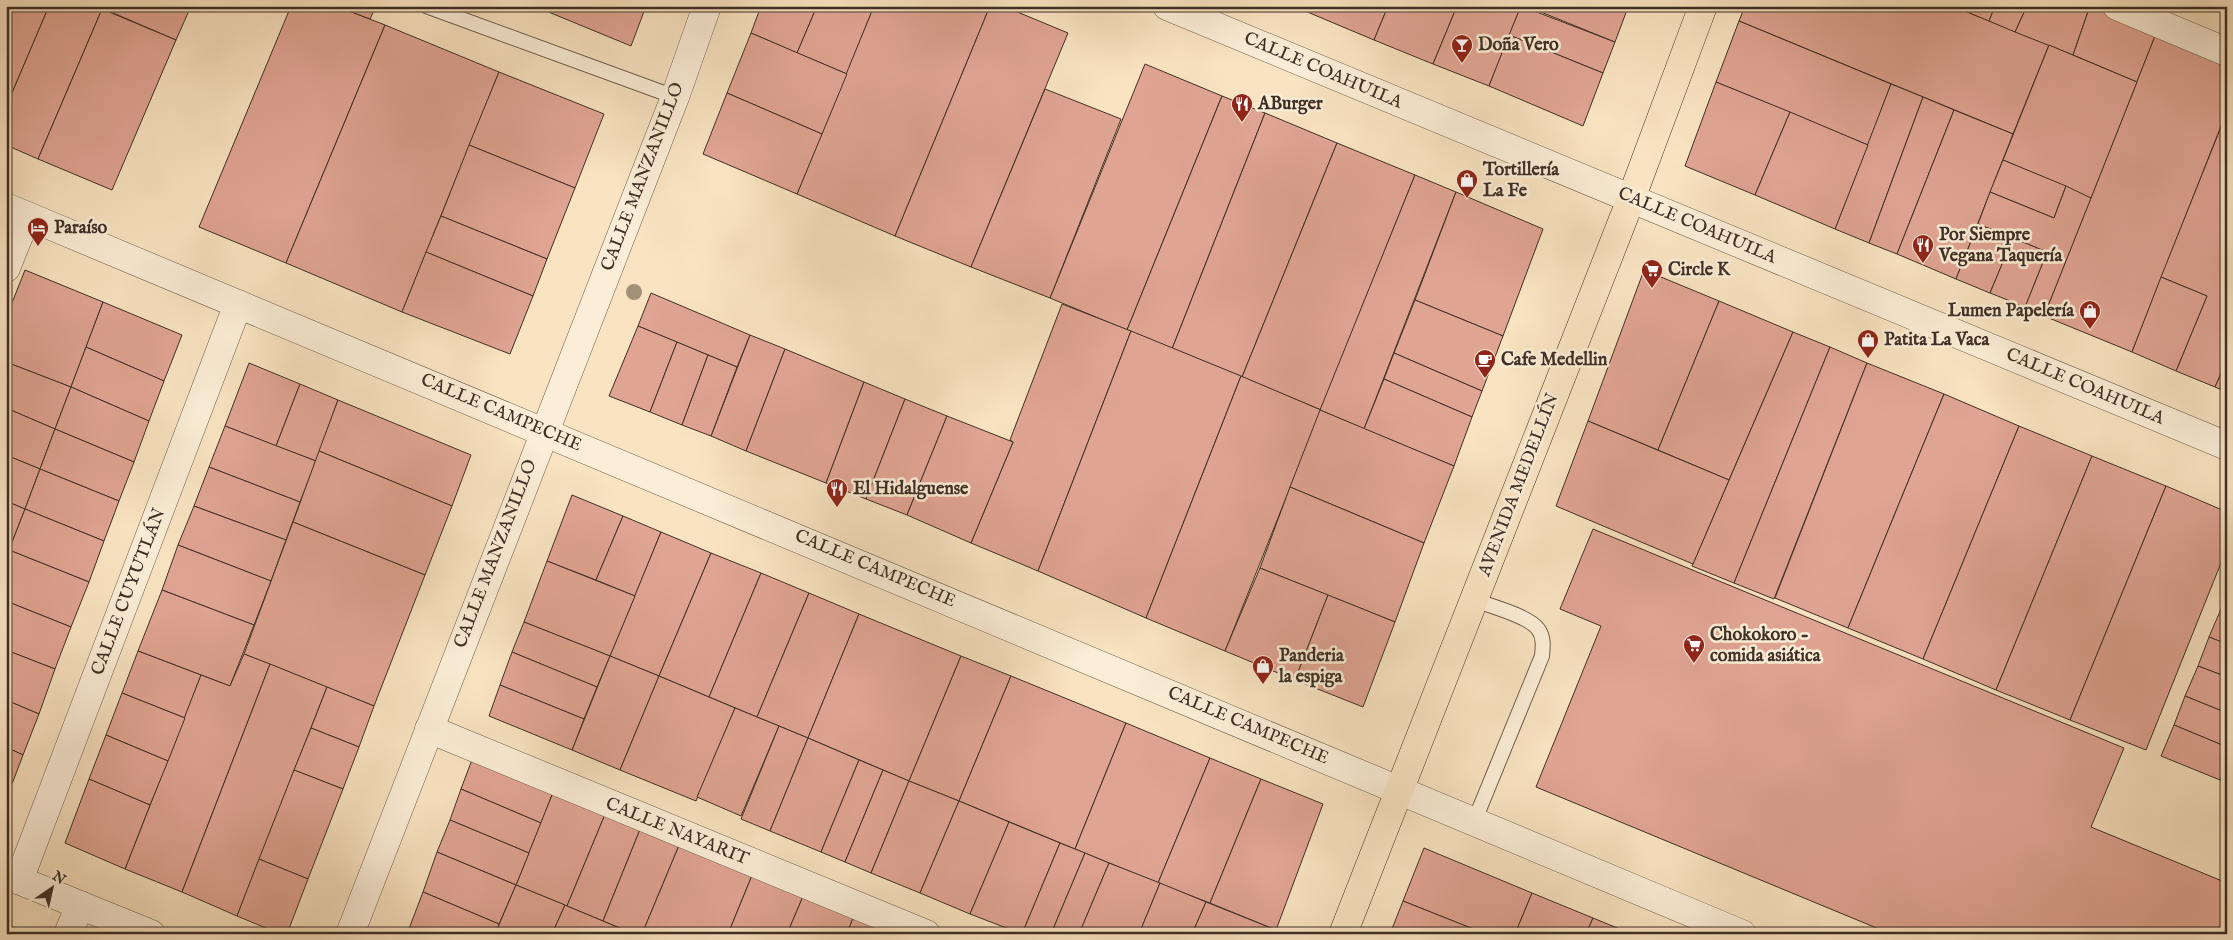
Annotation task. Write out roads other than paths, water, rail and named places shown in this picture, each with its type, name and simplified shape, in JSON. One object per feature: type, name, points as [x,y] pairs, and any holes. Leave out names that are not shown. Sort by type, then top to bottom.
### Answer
[{"type":"main road","name":"AVENIDA MEDELLÍN","points":[[1343,934],[1631,198],[1703,6]]},
{"type":"street","name":"CALLE MANZANILLO","points":[[350,934],[544,430],[675,97],[707,6]]},
{"type":"street","name":"CALLE COAHUILA","points":[[1167,6],[2227,446]]},
{"type":"street","points":[[2117,6],[2227,52]]},
{"type":"street","points":[[6,268],[17,211]]},
{"type":"street","name":"CALLE CAMPECHE","points":[[17,211],[544,430],[1742,934]]},
{"type":"street","name":"CALLE CUYUTLÁN","points":[[13,878],[238,304]]},
{"type":"street","name":"CALLE NAYARIT","points":[[429,730],[926,934]]},
{"type":"street","points":[[13,878],[151,934]]},
{"type":"street","points":[[68,934],[80,905]]},
{"type":"lane","points":[[426,6],[675,97]]},
{"type":"lane","points":[[1474,600],[1527,620],[1538,628],[1543,641],[1542,656],[1474,822]]},
{"type":"place","name":"Doña Vero","points":[[1462,64]]},
{"type":"place","name":"ABurger","points":[[1242,123]]},
{"type":"place","name":"Tortillería La Fe","points":[[1467,199]]},
{"type":"place","name":"Paraíso","points":[[38,247]]},
{"type":"place","name":"Por Siempre Vegana Taquería","points":[[1923,264]]},
{"type":"place","name":"Circle K","points":[[1652,289]]},
{"type":"place","name":"Lumen Papelería","points":[[2090,330]]},
{"type":"place","name":"Patita La Vaca","points":[[1868,359]]},
{"type":"place","name":"Cafe Medellin","points":[[1485,379]]},
{"type":"place","name":"El Hidalguense","points":[[837,508]]},
{"type":"place","name":"Chokokoro - comida asiática","points":[[1694,664]]},
{"type":"place","name":"Panderia la espiga","points":[[1263,685]]}]
